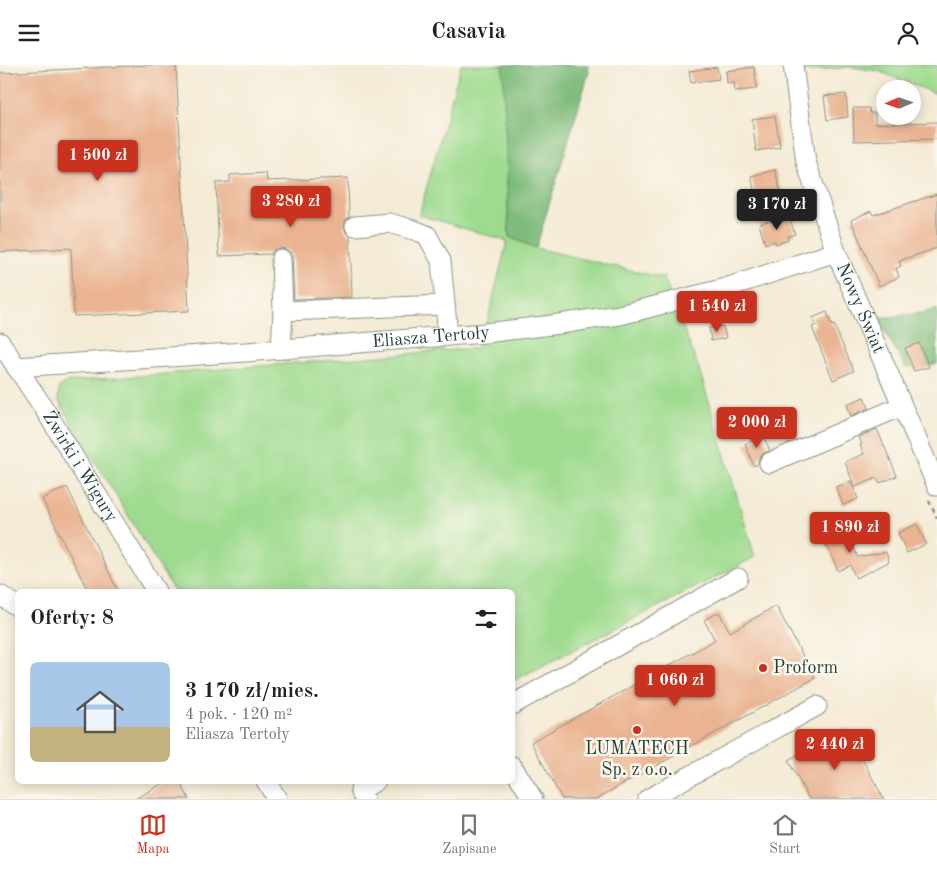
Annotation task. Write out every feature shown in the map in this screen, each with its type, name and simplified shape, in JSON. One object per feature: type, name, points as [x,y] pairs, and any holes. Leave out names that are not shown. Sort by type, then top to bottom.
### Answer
[{"type":"street","name":"Nowy Świat","points":[[793,65],[806,162],[836,252],[937,486]]},
{"type":"street","points":[[355,226],[389,223],[426,235],[441,261],[448,336]]},
{"type":"street","name":"Eliasza Tertoły","points":[[16,367],[448,336],[552,325],[620,315],[722,289],[836,252]]},
{"type":"street","points":[[280,259],[283,311],[281,349]]},
{"type":"street","points":[[283,311],[445,305]]},
{"type":"street","name":"Żwirki i Wigury","points":[[0,342],[50,418],[155,589]]},
{"type":"street","points":[[769,463],[902,406]]},
{"type":"street","points":[[515,703],[738,578]]},
{"type":"street","points":[[0,595],[15,605]]},
{"type":"street","points":[[648,799],[817,705]]},
{"type":"street","points":[[515,771],[533,799]]},
{"type":"street","points":[[268,784],[277,799]]},
{"type":"street","points":[[364,799],[360,791],[371,784]]},
{"type":"green space","points":[[461,65],[503,65],[509,237],[536,248],[664,278],[699,369],[755,557],[515,680],[515,589],[173,589],[58,400],[59,388],[66,382],[477,348],[488,319],[507,241],[419,215]]},
{"type":"green space","points":[[503,65],[588,65],[589,72],[536,248],[509,237]]},
{"type":"green space","points":[[802,65],[937,65],[937,94],[921,88],[921,80],[901,80],[878,71],[851,67],[801,72]]},
{"type":"green space","points":[[937,309],[937,364],[906,368],[877,318],[921,313]]},
{"type":"building","points":[[176,65],[189,311],[74,316],[71,248],[0,252],[0,73]]},
{"type":"building","points":[[717,67],[719,79],[691,83],[689,71]]},
{"type":"building","points":[[754,67],[757,89],[735,91],[734,83],[727,83],[726,71]]},
{"type":"building","points":[[846,94],[848,117],[827,120],[824,96]]},
{"type":"building","points":[[853,108],[869,108],[870,113],[875,113],[876,125],[921,125],[921,123],[937,122],[937,139],[854,141]]},
{"type":"building","points":[[775,116],[780,147],[756,151],[752,119]]},
{"type":"building","points":[[775,170],[781,192],[756,198],[751,176]]},
{"type":"building","points":[[266,173],[267,181],[348,178],[349,217],[345,221],[344,227],[350,236],[352,297],[294,299],[292,253],[286,249],[275,249],[271,254],[219,256],[216,183],[230,182],[230,175]]},
{"type":"building","points":[[937,194],[937,248],[899,261],[901,266],[896,268],[899,277],[879,286],[851,220],[871,211],[873,215]]},
{"type":"building","points":[[781,217],[783,222],[790,219],[795,234],[787,237],[788,240],[776,244],[775,241],[765,244],[759,224]]},
{"type":"building","points":[[827,312],[854,371],[833,380],[812,327],[816,325],[812,318]]},
{"type":"building","points":[[723,326],[726,338],[711,341],[709,328]]},
{"type":"building","points":[[919,343],[929,367],[914,371],[905,348]]},
{"type":"building","points":[[864,397],[869,408],[851,416],[847,404]]},
{"type":"building","points":[[877,429],[897,476],[880,483],[877,478],[855,487],[845,462],[864,454],[859,437]]},
{"type":"building","points":[[763,436],[770,450],[760,456],[758,464],[754,466],[745,444]]},
{"type":"building","points":[[851,481],[858,499],[843,505],[836,487]]},
{"type":"building","points":[[67,487],[117,589],[87,589],[42,499]]},
{"type":"building","points":[[813,522],[833,529],[843,546],[851,542],[858,557],[886,552],[889,562],[856,578],[850,565],[838,571],[830,552]]},
{"type":"building","points":[[917,524],[926,544],[907,553],[898,533]]},
{"type":"building","name":"LUMATECH Sp. z o.o.","points":[[776,606],[815,678],[596,799],[562,799],[531,742],[715,640],[704,620],[719,612],[730,632]]},
{"type":"building","points":[[845,728],[884,799],[809,799],[788,760]]},
{"type":"building","points":[[162,784],[182,784],[189,799],[135,799]]},
{"type":"place","name":"Proform","points":[[763,668]]},
{"type":"place","name":"LUMATECH Sp. z o.o.","points":[[637,730]]}]
